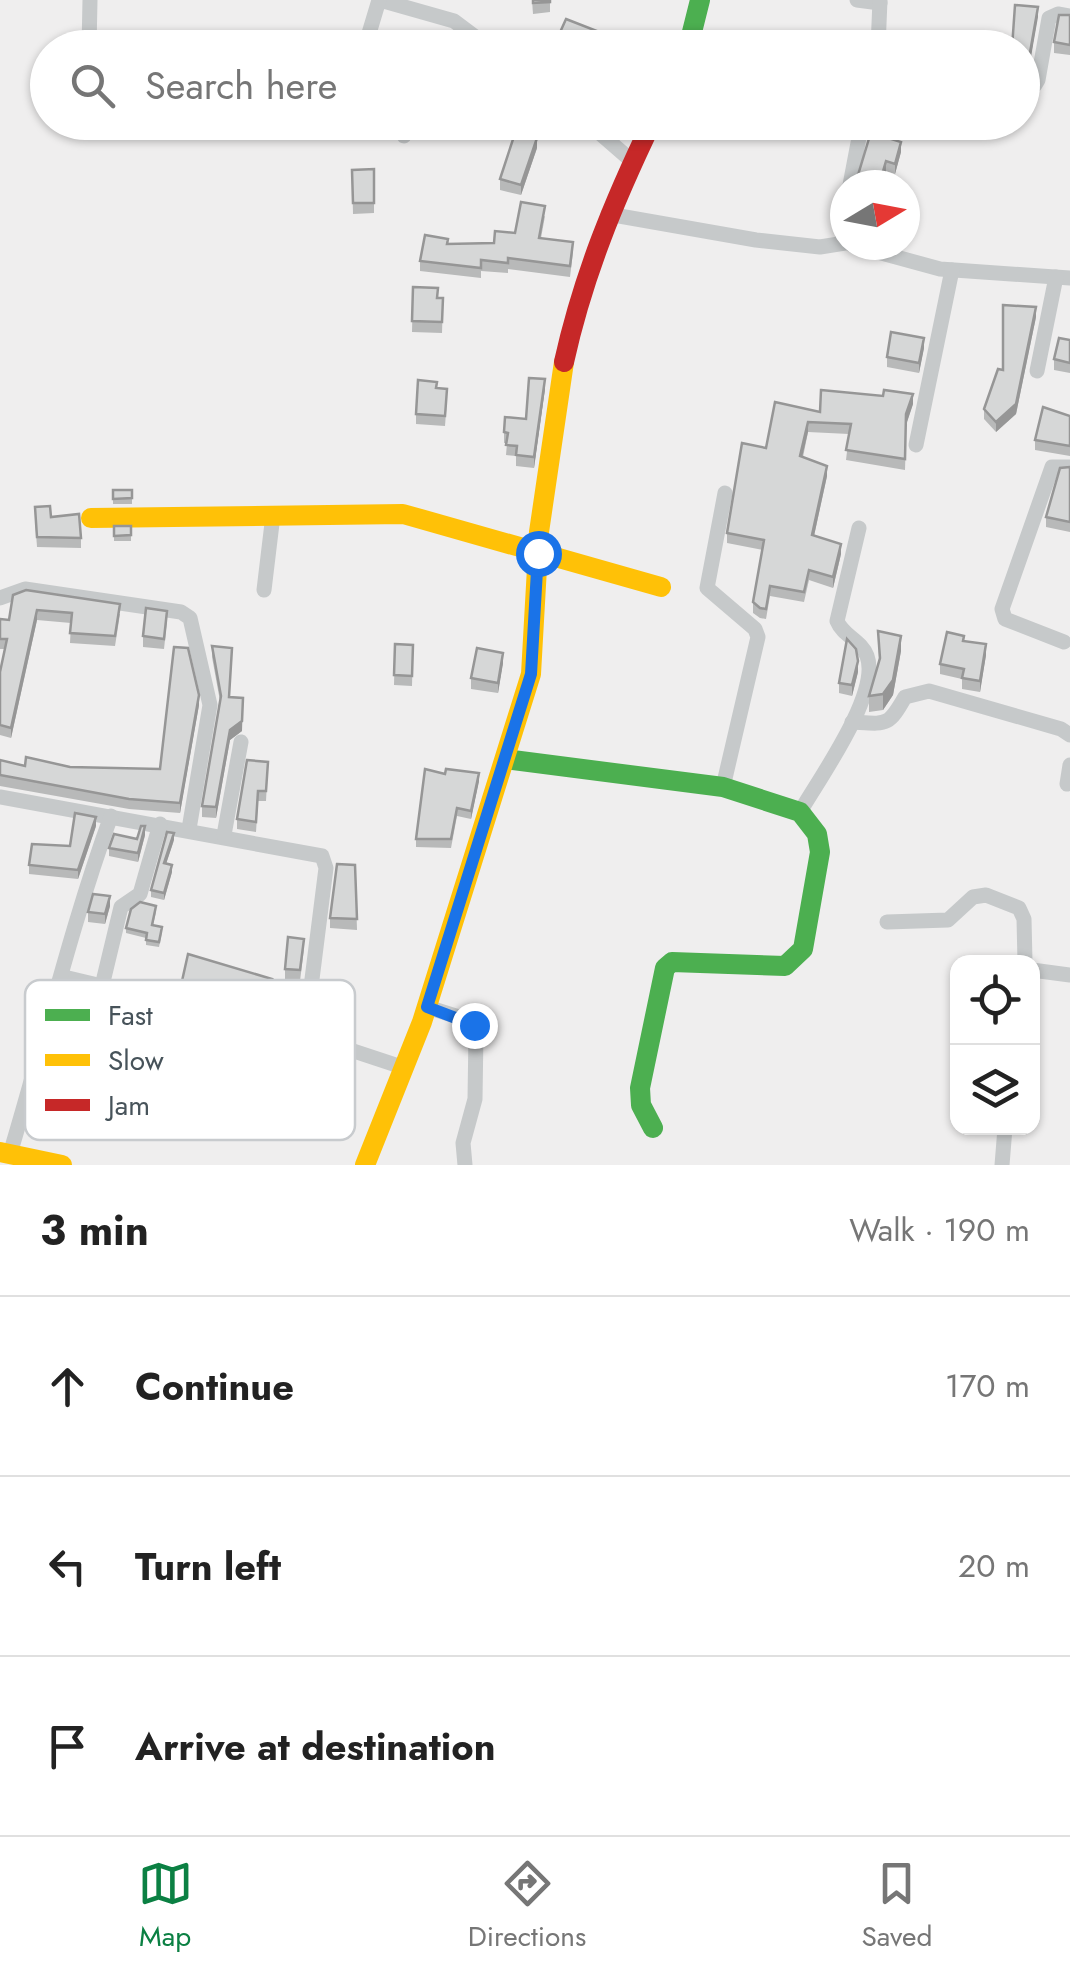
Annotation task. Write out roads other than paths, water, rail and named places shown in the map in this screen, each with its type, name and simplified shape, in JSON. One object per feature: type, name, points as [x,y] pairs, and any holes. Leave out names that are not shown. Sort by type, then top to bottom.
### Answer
[{"type":"street","points":[[89,30],[90,0]]},
{"type":"street","points":[[370,30],[380,0],[438,8],[466,30]]},
{"type":"street","points":[[692,30],[700,0]]},
{"type":"street","points":[[857,0],[880,1],[879,30]]},
{"type":"street","points":[[1040,69],[1049,18],[1070,16]]},
{"type":"street","points":[[608,140],[633,162]]},
{"type":"street","points":[[365,1165],[427,1007],[531,674],[538,553],[563,365],[580,292],[608,214],[643,140]]},
{"type":"street","points":[[853,170],[859,140]]},
{"type":"street","points":[[608,214],[830,245]]},
{"type":"street","points":[[913,260],[952,270],[1063,278],[1037,371]]},
{"type":"street","points":[[916,445],[952,270]]},
{"type":"street","points":[[1064,642],[1006,619],[1002,608],[1052,467],[1070,467]]},
{"type":"street","points":[[724,787],[758,637],[755,629],[707,588],[725,493]]},
{"type":"street","points":[[91,518],[403,514],[661,587]]},
{"type":"street","points":[[264,590],[273,515]]},
{"type":"street","points":[[800,812],[862,702],[868,658],[839,628],[837,613],[859,528]]},
{"type":"street","points":[[0,598],[25,589],[181,612],[190,618],[210,706],[190,830]]},
{"type":"street","points":[[852,722],[884,724],[892,720],[906,696],[929,691],[1062,729],[1070,736]]},
{"type":"street","points":[[224,836],[240,742]]},
{"type":"street","points":[[505,759],[724,787],[800,812],[816,834],[820,852],[804,949],[785,966],[672,962],[665,968],[640,1088],[641,1105],[654,1128]]},
{"type":"street","points":[[1067,784],[1070,765]]},
{"type":"street","points":[[0,797],[315,852],[325,861],[312,980]]},
{"type":"street","points":[[63,980],[81,898],[111,816]]},
{"type":"street","points":[[103,980],[122,903],[140,894],[160,824]]},
{"type":"street","points":[[887,922],[948,920],[973,897],[986,895],[1019,908],[1024,919],[1025,955]]},
{"type":"street","points":[[1040,971],[1070,975]]},
{"type":"street","points":[[64,977],[77,980]]},
{"type":"street","points":[[427,1007],[465,1019],[476,1033],[476,1099],[463,1143],[465,1165]]},
{"type":"street","points":[[355,1051],[402,1067]]},
{"type":"street","points":[[25,1093],[5,1153],[62,1165]]},
{"type":"street","points":[[1002,1165],[1004,1135]]}]
